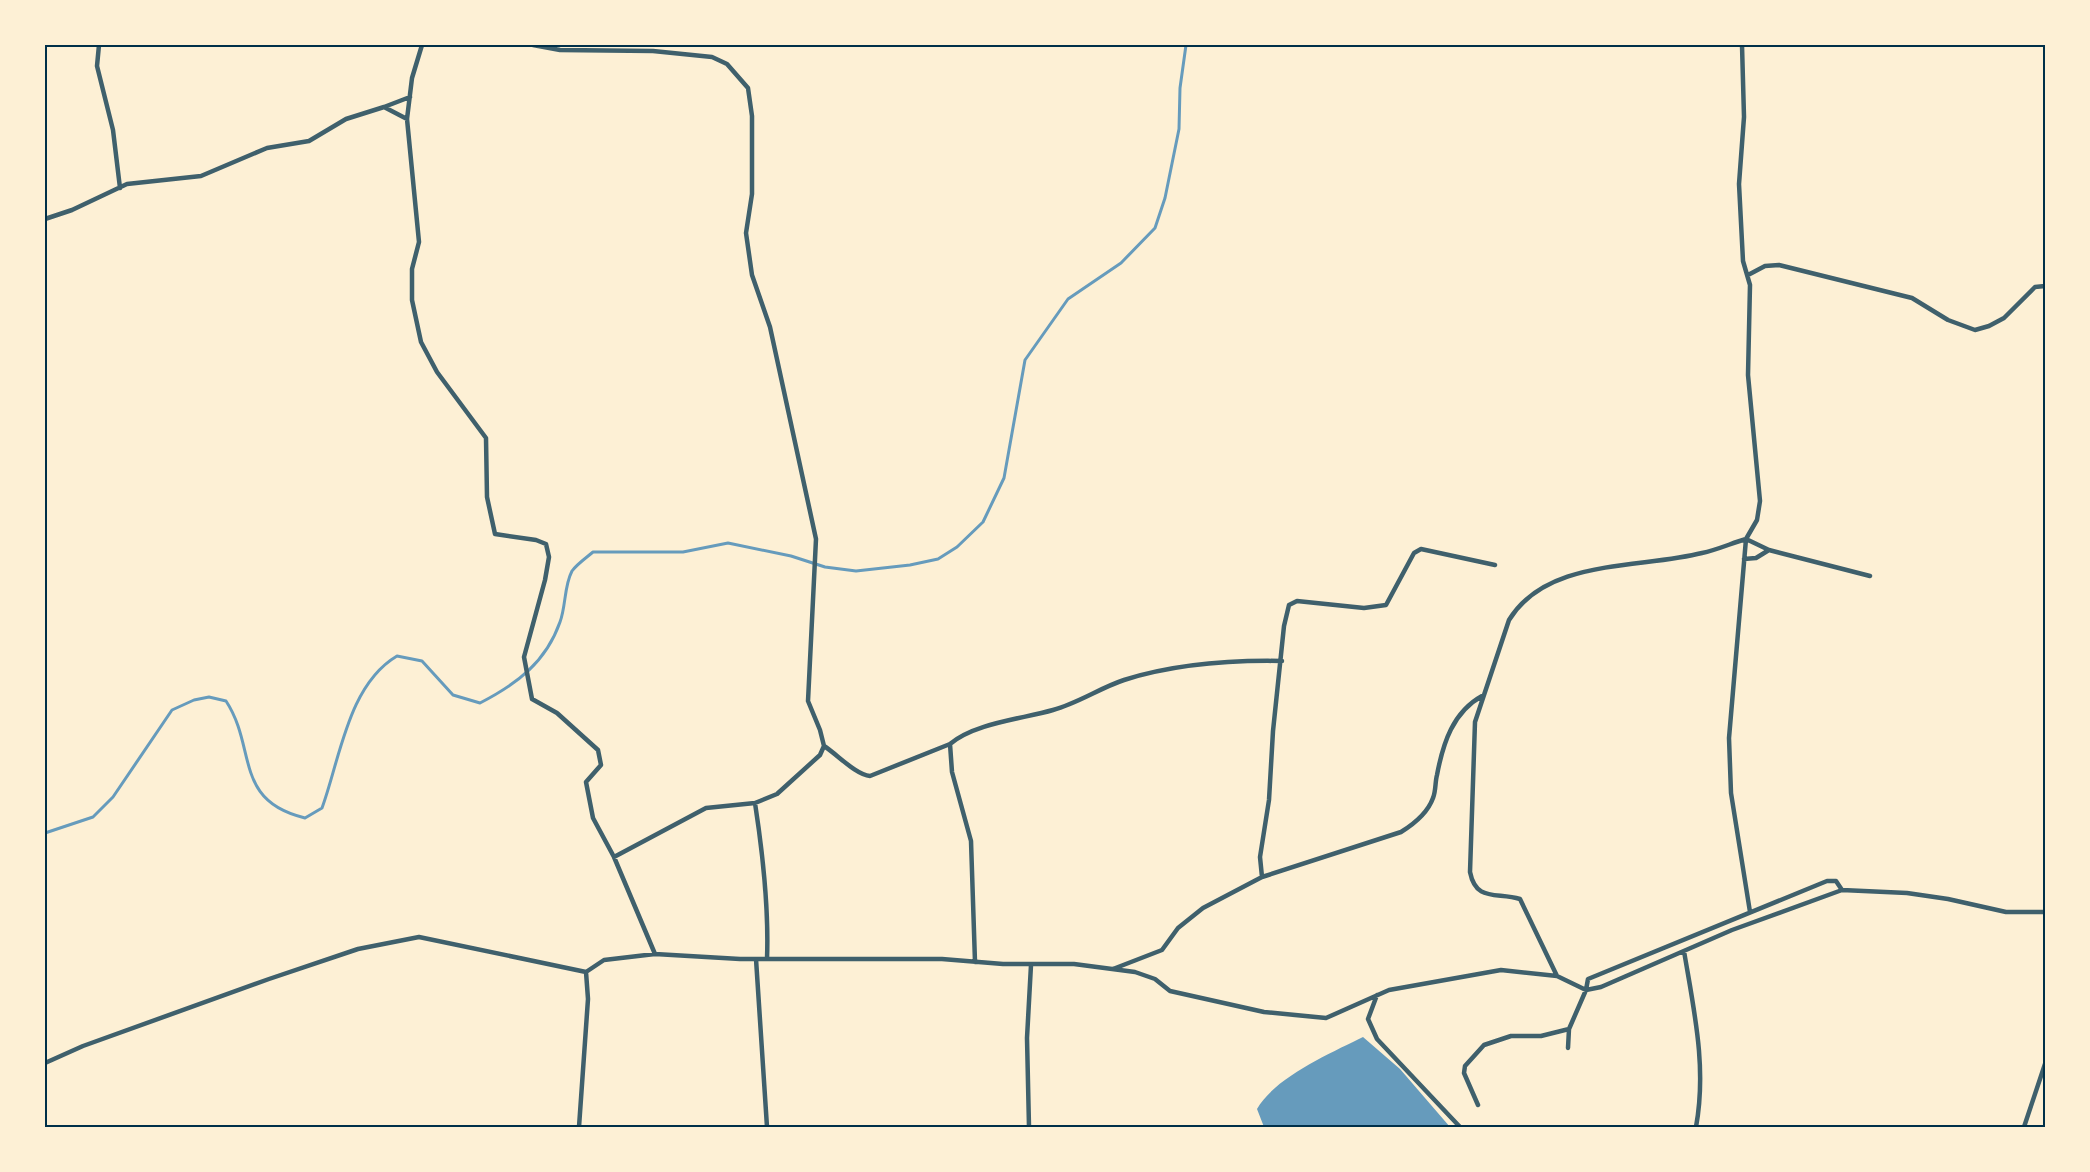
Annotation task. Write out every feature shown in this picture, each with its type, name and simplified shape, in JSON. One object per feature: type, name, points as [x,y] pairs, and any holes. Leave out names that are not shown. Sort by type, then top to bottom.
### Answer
[{"type":"street","points":[[99,45],[97,66],[113,130],[120,188]]},
{"type":"street","points":[[422,45],[412,78],[407,119],[419,242],[412,269],[412,300],[421,342],[437,372],[486,438],[487,497],[495,534],[537,540],[546,544],[549,557],[524,657],[527,682],[532,699],[557,713],[598,750],[601,765],[586,782],[593,818],[614,857],[655,954]]},
{"type":"street","points":[[534,45],[560,50],[653,51],[712,57],[727,64],[748,88],[752,116],[752,194],[746,233],[752,275],[770,327],[816,539],[808,701],[824,746],[820,755],[777,794],[755,803],[706,808],[614,857]]},
{"type":"street","points":[[1742,45],[1744,117],[1739,184],[1743,261],[1749,275],[1748,375],[1760,501],[1758,520],[1746,539],[1729,738],[1731,793],[1750,912]]},
{"type":"street","points":[[45,219],[72,210],[127,184],[201,176],[267,148],[309,141],[346,119],[410,97]]},
{"type":"street","points":[[384,107],[407,119]]},
{"type":"street","points":[[1749,275],[1765,266],[1779,265],[1912,298],[1948,320],[1975,330],[2004,318],[2035,287],[2045,286]]},
{"type":"street","points":[[1557,976],[1520,899],[1480,893],[1472,886],[1470,872],[1475,722],[1509,620],[1516,608],[1534,592],[1560,578],[1702,553],[1746,539],[1769,550],[1870,576]]},
{"type":"street","points":[[1262,877],[1260,857],[1269,800],[1273,731],[1286,614],[1289,605],[1297,601],[1364,608],[1386,605],[1414,553],[1421,549],[1495,565]]},
{"type":"street","points":[[1744,559],[1756,558],[1769,550]]},
{"type":"street","points":[[824,746],[849,763],[860,775],[870,776],[950,744],[958,738],[1001,722],[1070,704],[1126,680],[1170,669],[1219,662],[1282,661]]},
{"type":"street","points":[[1113,969],[1162,950],[1178,928],[1203,908],[1262,877],[1401,832],[1409,827],[1433,799],[1442,750],[1456,719],[1468,704],[1482,696]]},
{"type":"street","points":[[950,744],[952,772],[971,841],[975,962]]},
{"type":"street","points":[[755,803],[764,864],[769,928],[766,959]]},
{"type":"street","points":[[1568,1048],[1569,1029],[1586,990],[1588,979],[1827,881],[1836,881],[1842,890]]},
{"type":"street","points":[[45,1063],[83,1046],[269,978],[358,949],[419,937],[586,972],[604,960],[655,954],[756,959],[1074,964],[1135,972],[1155,979],[1170,991],[1264,1012],[1326,1018],[1389,990],[1501,970],[1557,976],[1586,990],[1601,987],[1757,920],[1842,890],[1907,893],[2028,914],[2045,912]]},
{"type":"street","points":[[1684,951],[1701,1050],[1702,1091],[1696,1127]]},
{"type":"street","points":[[756,959],[767,1127]]},
{"type":"street","points":[[1029,1127],[1028,1038],[1031,965]]},
{"type":"street","points":[[579,1127],[588,999],[586,972]]},
{"type":"street","points":[[1377,995],[1368,1019],[1377,1039],[1460,1127]]},
{"type":"street","points":[[1478,1105],[1464,1073],[1465,1066],[1484,1045],[1511,1036],[1541,1036],[1569,1029]]},
{"type":"street","points":[[2024,1127],[2045,1064]]},
{"type":"water","points":[[1363,1037],[1400,1069],[1450,1127],[1264,1127],[1257,1109],[1265,1097],[1277,1086],[1320,1058]]},
{"type":"waterway","points":[[45,833],[93,817],[113,797],[172,710],[194,700],[209,697],[226,701],[235,719],[250,771],[257,786],[267,799],[282,810],[305,818],[322,808],[356,704],[380,669],[397,656],[422,661],[453,695],[480,703],[493,696],[518,680],[547,649],[560,622],[572,571],[593,552],[683,552],[728,543],[791,556],[825,567],[856,571],[910,565],[938,559],[957,547],[983,522],[1004,478],[1025,360],[1068,299],[1121,263],[1155,228],[1165,198],[1179,129],[1180,88],[1186,45]]}]
